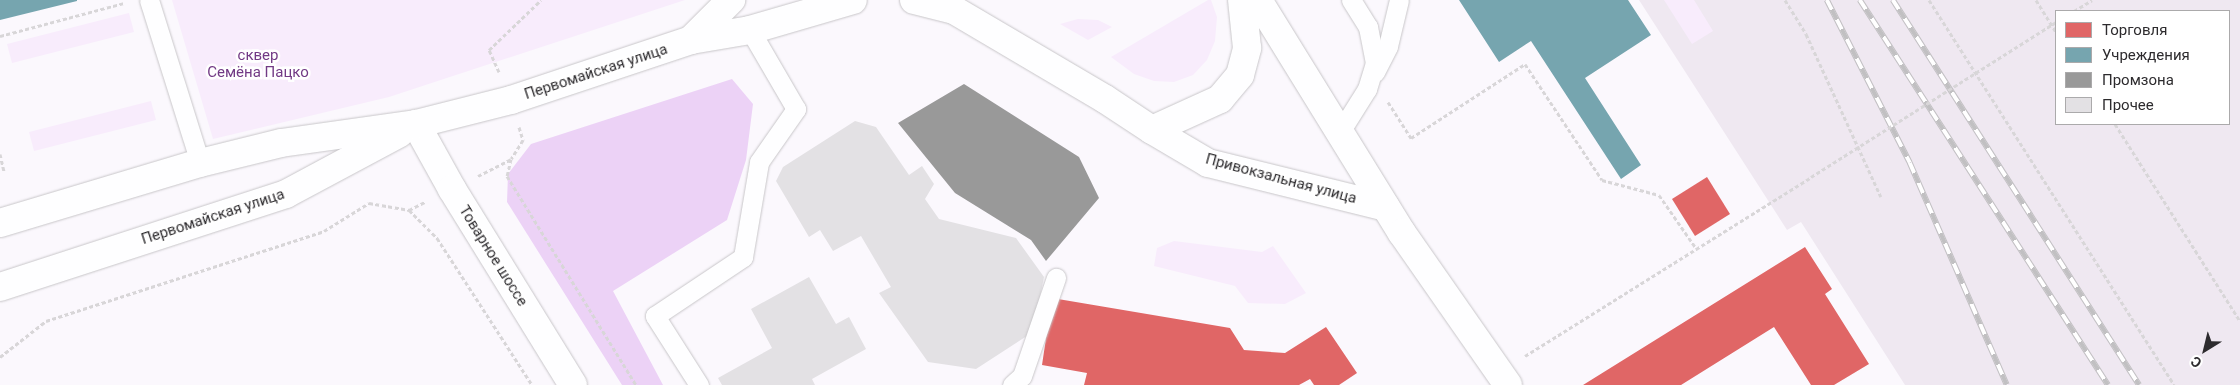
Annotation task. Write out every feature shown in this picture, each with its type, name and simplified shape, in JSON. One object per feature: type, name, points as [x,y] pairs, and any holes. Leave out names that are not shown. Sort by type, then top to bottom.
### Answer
[{"type":"street","name":"Первомайская улица","points":[[0,224],[200,164],[281,143],[416,124],[511,100],[691,40],[731,0]]},
{"type":"street","points":[[691,40],[750,30],[853,0]]},
{"type":"street","name":"Привокзальная улица","points":[[914,0],[946,5],[1208,163],[1386,207]]},
{"type":"street","points":[[1152,130],[1220,99],[1240,76],[1247,48],[1242,0]]},
{"type":"street","name":"Привокзальная улица","points":[[1258,0],[1386,207],[1504,378]]},
{"type":"street","name":"Первомайская улица","points":[[0,287],[286,194],[416,124]]},
{"type":"street","name":"Товарное шоссе","points":[[416,124],[452,190],[573,385]]},
{"type":"street","points":[[0,309],[26,278]]},
{"type":"lane","points":[[149,0],[200,164]]},
{"type":"lane","points":[[1351,0],[1368,27],[1375,64],[1373,77]]},
{"type":"lane","points":[[1340,132],[1373,77],[1388,46],[1399,0]]},
{"type":"lane","points":[[700,385],[655,316],[743,256],[759,162],[796,109],[750,30]]},
{"type":"lane","points":[[1012,385],[1022,376],[1056,278]]},
{"type":"path","points":[[0,36],[127,2],[149,0]]},
{"type":"path","points":[[540,0],[489,50],[511,100],[523,140],[511,160],[507,176],[512,188],[636,385]]},
{"type":"path","points":[[1784,0],[1806,34],[1881,197]]},
{"type":"path","points":[[1929,0],[2174,385]]},
{"type":"path","points":[[2036,0],[2055,30]]},
{"type":"path","points":[[2076,10],[2092,0]]},
{"type":"path","points":[[1504,378],[1696,248],[2055,23]]},
{"type":"path","points":[[1373,77],[1411,138],[1525,64],[1602,180],[1658,196],[1696,248]]},
{"type":"path","points":[[2116,125],[2240,321]]},
{"type":"path","points":[[0,154],[4,172]]},
{"type":"path","points":[[0,357],[46,321],[324,231],[369,203],[409,210],[511,160]]},
{"type":"path","points":[[409,210],[437,238],[532,385]]},
{"type":"shaded area","points":[[1639,0],[2240,0],[2240,385],[1905,385],[1801,222],[1787,230]]},
{"type":"shaded area","points":[[732,79],[753,104],[746,160],[727,220],[613,291],[663,385],[622,385],[507,202],[508,174],[531,144]]},
{"type":"green space","name":"сквер Семёна Пацко","points":[[172,0],[685,0],[389,97],[213,139]]},
{"type":"green space","points":[[1211,0],[1217,17],[1215,41],[1207,60],[1193,75],[1174,82],[1154,81],[1134,74],[1111,57]]},
{"type":"green space","points":[[1664,0],[1694,0],[1713,31],[1692,44]]},
{"type":"green space","points":[[129,13],[134,32],[12,63],[7,44]]},
{"type":"green space","points":[[1078,19],[1098,20],[1112,27],[1088,40],[1060,24]]},
{"type":"green space","points":[[151,101],[156,120],[34,151],[29,132]]},
{"type":"green space","points":[[1174,241],[1262,252],[1273,246],[1306,293],[1285,304],[1248,303],[1235,286],[1154,266],[1157,248]]},
{"type":"building: Торговля","points":[[1707,177],[1730,214],[1695,236],[1672,199]]},
{"type":"building: Торговля","points":[[1805,247],[1832,289],[1825,294],[1869,364],[1834,385],[1811,385],[1774,327],[1681,385],[1583,385]]},
{"type":"building: Торговля","points":[[1052,298],[1230,328],[1244,350],[1285,353],[1326,327],[1357,373],[1339,385],[1314,385],[1310,379],[1299,385],[1084,385],[1087,373],[1042,365]]},
{"type":"building: Учреждения","points":[[0,0],[77,0],[77,1],[0,20]]},
{"type":"building: Учреждения","points":[[1459,0],[1628,0],[1651,35],[1585,78],[1641,165],[1621,179],[1531,41],[1499,62]]},
{"type":"building: Промзона","points":[[964,84],[1079,157],[1099,198],[1046,261],[1031,240],[955,193],[898,123]]},
{"type":"building: Прочее","points":[[855,121],[876,127],[909,175],[922,166],[934,184],[925,199],[939,219],[1016,238],[1044,277],[1033,332],[976,369],[928,362],[879,293],[891,287],[861,236],[833,251],[820,230],[809,237],[776,181],[783,167]]},
{"type":"building: Прочее","points":[[809,277],[836,324],[849,317],[866,349],[812,379],[815,385],[722,385],[718,378],[772,348],[751,309]]},
{"type":"railway","points":[[1827,0],[1910,163],[2007,385]]},
{"type":"railway","points":[[1860,0],[2108,385]]},
{"type":"railway","points":[[1893,0],[2139,385]]}]
